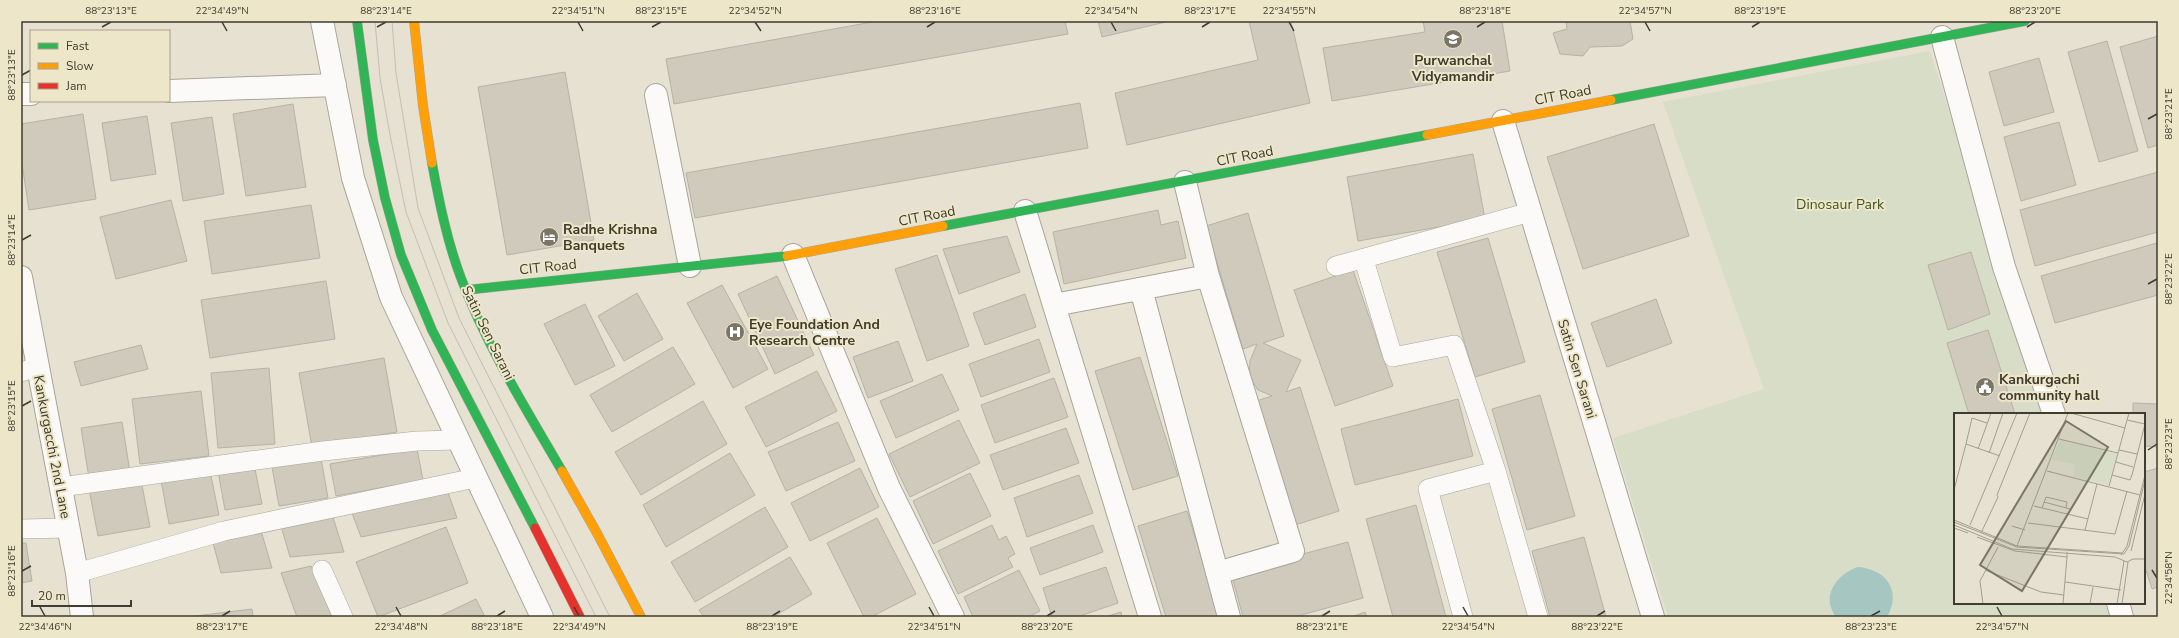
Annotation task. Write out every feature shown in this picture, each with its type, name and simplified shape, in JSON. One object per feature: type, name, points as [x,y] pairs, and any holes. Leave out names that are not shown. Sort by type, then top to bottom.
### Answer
[{"type":"street","points":[[322,21],[353,178],[391,297],[475,478],[542,617]]},
{"type":"street","points":[[357,21],[361,71],[376,160],[402,256],[419,300],[442,349],[580,617]]},
{"type":"street","name":"Satin Sen Sarani","points":[[414,21],[428,146],[445,227],[466,290],[518,394],[624,580],[641,617]]},
{"type":"street","name":"CIT Road","points":[[466,290],[793,256],[2026,21]]},
{"type":"street","points":[[1942,37],[2004,267],[2054,413]]},
{"type":"street","points":[[170,91],[334,85]]},
{"type":"street","points":[[656,95],[690,266]]},
{"type":"street","name":"Satin Sen Sarani","points":[[1503,121],[1652,617]]},
{"type":"street","points":[[1185,182],[1208,276],[1293,550],[1217,573]]},
{"type":"street","points":[[1025,211],[1150,617]]},
{"type":"street","points":[[793,256],[889,488],[953,617]]},
{"type":"street","points":[[1054,305],[1208,276]]},
{"type":"street","name":"Kankurgacchi 2nd Lane","points":[[21,277],[29,370],[61,487],[77,572],[82,617]]},
{"type":"street","points":[[1141,289],[1229,617]]},
{"type":"street","points":[[2118,604],[2122,617]]},
{"type":"lane","points":[[1336,266],[1364,260],[1530,212]]},
{"type":"lane","points":[[1364,260],[1392,356],[1454,345],[1496,472],[1538,617]]},
{"type":"lane","points":[[61,487],[323,451],[417,441],[458,440]]},
{"type":"lane","points":[[1463,617],[1428,489],[1496,472]]},
{"type":"lane","points":[[77,572],[224,531],[475,478]]},
{"type":"lane","points":[[21,529],[68,528]]},
{"type":"lane","points":[[322,570],[343,617]]},
{"type":"green space","name":"Dinosaur Park","points":[[1930,51],[2045,413],[1954,413],[1954,604],[2105,604],[2110,617],[1668,617],[1613,438],[1764,389],[1663,102]]},
{"type":"water","points":[[1858,567],[1876,572],[1889,583],[1893,598],[1887,617],[1836,617],[1831,609],[1830,594],[1833,587],[1843,575]]},
{"type":"building","points":[[878,21],[1065,21],[1068,34],[674,104],[666,59]]},
{"type":"building","points":[[1098,21],[1170,21],[1102,37]]},
{"type":"building","points":[[1249,21],[1291,21],[1310,103],[1127,145],[1115,93],[1258,60]]},
{"type":"building","points":[[1423,21],[1502,21],[1510,71],[1332,101],[1323,48],[1425,32]]},
{"type":"building","points":[[1566,21],[1630,21],[1633,39],[1622,46],[1590,47],[1583,56],[1560,54],[1553,33],[1567,29]]},
{"type":"building","points":[[2158,36],[2158,145],[2148,148],[2120,47]]},
{"type":"building","points":[[2107,41],[2138,151],[2099,162],[2068,52]]},
{"type":"building","points":[[2039,58],[2054,112],[2004,126],[1989,72]]},
{"type":"building","points":[[565,72],[594,240],[507,255],[478,87]]},
{"type":"building","points":[[1080,103],[1088,148],[695,218],[686,173]]},
{"type":"building","points":[[293,104],[306,187],[246,196],[233,114]]},
{"type":"building","points":[[83,114],[96,199],[29,210],[21,157],[21,124]]},
{"type":"building","points":[[147,116],[156,174],[111,181],[102,123]]},
{"type":"building","points":[[212,117],[224,194],[183,201],[171,123]]},
{"type":"building","points":[[2059,122],[2076,185],[2021,201],[2004,137]]},
{"type":"building","points":[[1654,124],[1689,236],[1583,269],[1547,157]]},
{"type":"building","points":[[1473,154],[1485,219],[1358,241],[1347,177]]},
{"type":"building","points":[[2158,172],[2158,232],[2035,266],[2020,210]]},
{"type":"building","points":[[171,200],[187,261],[116,279],[100,217]]},
{"type":"building","points":[[311,205],[320,258],[212,274],[204,221]]},
{"type":"building","points":[[1158,210],[1161,225],[1178,221],[1186,258],[1064,284],[1053,232]]},
{"type":"building","points":[[1248,213],[1284,336],[1263,343],[1301,360],[1286,392],[1300,387],[1339,511],[1289,527],[1250,403],[1272,396],[1258,390],[1249,376],[1250,361],[1257,344],[1243,349],[1206,226]]},
{"type":"building","points":[[1007,236],[1020,272],[959,294],[943,249]]},
{"type":"building","points":[[1488,238],[1525,362],[1475,377],[1437,252]]},
{"type":"building","points":[[2157,243],[2158,295],[2055,323],[2041,276]]},
{"type":"building","points":[[1971,252],[1990,314],[1948,330],[1928,265]]},
{"type":"building","points":[[937,255],[969,346],[927,361],[895,269]]},
{"type":"building","points":[[1353,270],[1393,386],[1335,406],[1294,290]]},
{"type":"building","points":[[777,276],[814,355],[775,374],[738,294]]},
{"type":"building","points":[[326,281],[335,339],[210,358],[201,300]]},
{"type":"building","points":[[722,285],[768,369],[733,388],[687,303]]},
{"type":"building","points":[[637,293],[663,339],[624,361],[598,316]]},
{"type":"building","points":[[1025,294],[1036,327],[985,345],[973,313]]},
{"type":"building","points":[[1656,299],[1672,343],[1607,367],[1591,323]]},
{"type":"building","points":[[585,304],[615,366],[575,385],[544,324]]},
{"type":"building","points":[[1988,330],[2015,413],[1969,413],[1947,343]]},
{"type":"building","points":[[1039,339],[1050,372],[981,397],[969,364]]},
{"type":"building","points":[[898,341],[913,381],[868,398],[853,357]]},
{"type":"building","points":[[141,345],[148,369],[81,386],[74,362]]},
{"type":"building","points":[[673,347],[695,384],[612,432],[590,395]]},
{"type":"building","points":[[1140,357],[1178,476],[1133,490],[1095,371]]},
{"type":"building","points":[[384,358],[397,432],[312,447],[299,373]]},
{"type":"building","points":[[269,368],[275,444],[218,448],[211,373]]},
{"type":"building","points":[[817,371],[837,411],[766,447],[745,407]]},
{"type":"building","points":[[942,374],[959,410],[896,438],[880,401]]},
{"type":"building","points":[[1054,378],[1068,417],[995,443],[981,405]]},
{"type":"building","points":[[201,391],[209,456],[140,464],[132,399]]},
{"type":"building","points":[[1540,395],[1575,516],[1527,530],[1492,409]]},
{"type":"building","points":[[1458,399],[1473,456],[1355,485],[1341,429]]},
{"type":"building","points":[[703,401],[727,444],[641,495],[615,452]]},
{"type":"building","points":[[2133,403],[2158,404],[2158,447],[2145,446],[2145,413],[2133,413]]},
{"type":"building","points":[[959,420],[980,463],[910,497],[889,454]]},
{"type":"building","points":[[122,422],[130,472],[89,478],[81,428]]},
{"type":"building","points":[[838,422],[855,461],[786,491],[768,452]]},
{"type":"building","points":[[1066,428],[1079,463],[1003,490],[990,455]]},
{"type":"building","points":[[417,449],[423,480],[336,496],[330,464]]},
{"type":"building","points":[[730,453],[755,495],[666,547],[643,505]]},
{"type":"building","points":[[321,458],[328,498],[279,506],[272,467]]},
{"type":"building","points":[[254,464],[262,504],[225,510],[218,471]]},
{"type":"building","points":[[860,468],[879,507],[810,541],[791,503]]},
{"type":"building","points":[[2158,468],[2158,587],[2152,589],[2145,567],[2145,472]]},
{"type":"building","points":[[210,471],[219,515],[169,524],[161,480]]},
{"type":"building","points":[[970,473],[991,516],[933,544],[913,501]]},
{"type":"building","points":[[1079,475],[1093,513],[1027,537],[1014,498]]},
{"type":"building","points":[[141,480],[150,527],[98,536],[89,489]]},
{"type":"building","points":[[445,484],[457,518],[361,537],[352,513]]},
{"type":"building","points":[[1416,505],[1446,617],[1393,617],[1366,519]]},
{"type":"building","points":[[765,507],[788,547],[695,602],[671,562]]},
{"type":"building","points":[[330,508],[344,552],[290,557],[279,519]]},
{"type":"building","points":[[1187,511],[1220,617],[1166,617],[1138,526]]},
{"type":"building","points":[[877,518],[916,594],[871,617],[864,617],[827,543]]},
{"type":"building","points":[[259,524],[272,568],[221,573],[211,535]]},
{"type":"building","points":[[992,525],[999,540],[1006,536],[1015,554],[1008,558],[1013,567],[958,594],[938,551]]},
{"type":"building","points":[[1093,525],[1103,552],[1040,575],[1030,548]]},
{"type":"building","points":[[446,527],[468,583],[378,617],[356,562]]},
{"type":"building","points":[[1584,537],[1606,617],[1550,617],[1532,551]]},
{"type":"building","points":[[1348,542],[1363,598],[1294,617],[1243,617],[1231,573]]},
{"type":"building","points":[[21,543],[26,543],[32,581],[21,583]]},
{"type":"building","points":[[790,557],[812,594],[773,617],[704,617],[699,610]]},
{"type":"building","points":[[311,566],[332,617],[297,617],[281,573]]},
{"type":"building","points":[[1106,567],[1118,603],[1077,617],[1052,617],[1043,588]]},
{"type":"building","points":[[1019,570],[1040,611],[1028,617],[973,617],[964,597]]},
{"type":"building","points":[[476,599],[485,617],[438,617]]},
{"type":"building","points":[[252,609],[253,617],[187,617]]},
{"type":"building","points":[[1121,612],[1122,617],[1105,617]]},
{"type":"building","points":[[1365,612],[1367,617],[1351,617]]},
{"type":"tram line","points":[[375,21],[380,78],[406,212],[448,323],[596,617]]},
{"type":"tram line","points":[[392,21],[396,73],[418,208],[459,318],[610,617]]},
{"type":"traffic: fast","points":[[357,21],[373,140],[385,198],[401,255],[432,330],[535,528]]},
{"type":"traffic: fast","points":[[1611,100],[2025,21]]},
{"type":"traffic: fast","points":[[943,226],[1427,135]]},
{"type":"traffic: fast","points":[[432,163],[456,264],[471,303],[494,352],[562,471]]},
{"type":"traffic: fast","points":[[466,290],[787,256]]},
{"type":"traffic: slow","points":[[414,21],[423,106],[432,163]]},
{"type":"traffic: slow","points":[[1427,135],[1611,100]]},
{"type":"traffic: slow","points":[[787,256],[943,226]]},
{"type":"traffic: slow","points":[[562,471],[598,535],[641,617]]},
{"type":"traffic: jam","points":[[535,528],[580,617]]},
{"type":"place","name":"Purwanchal Vidyamandir","points":[[1453,39]]},
{"type":"place","name":"Radhe Krishna Banquets","points":[[549,237]]},
{"type":"place","name":"Eye Foundation And Research Centre","points":[[735,332]]},
{"type":"place","name":"Kankurgachi community hall","points":[[1985,387]]}]
